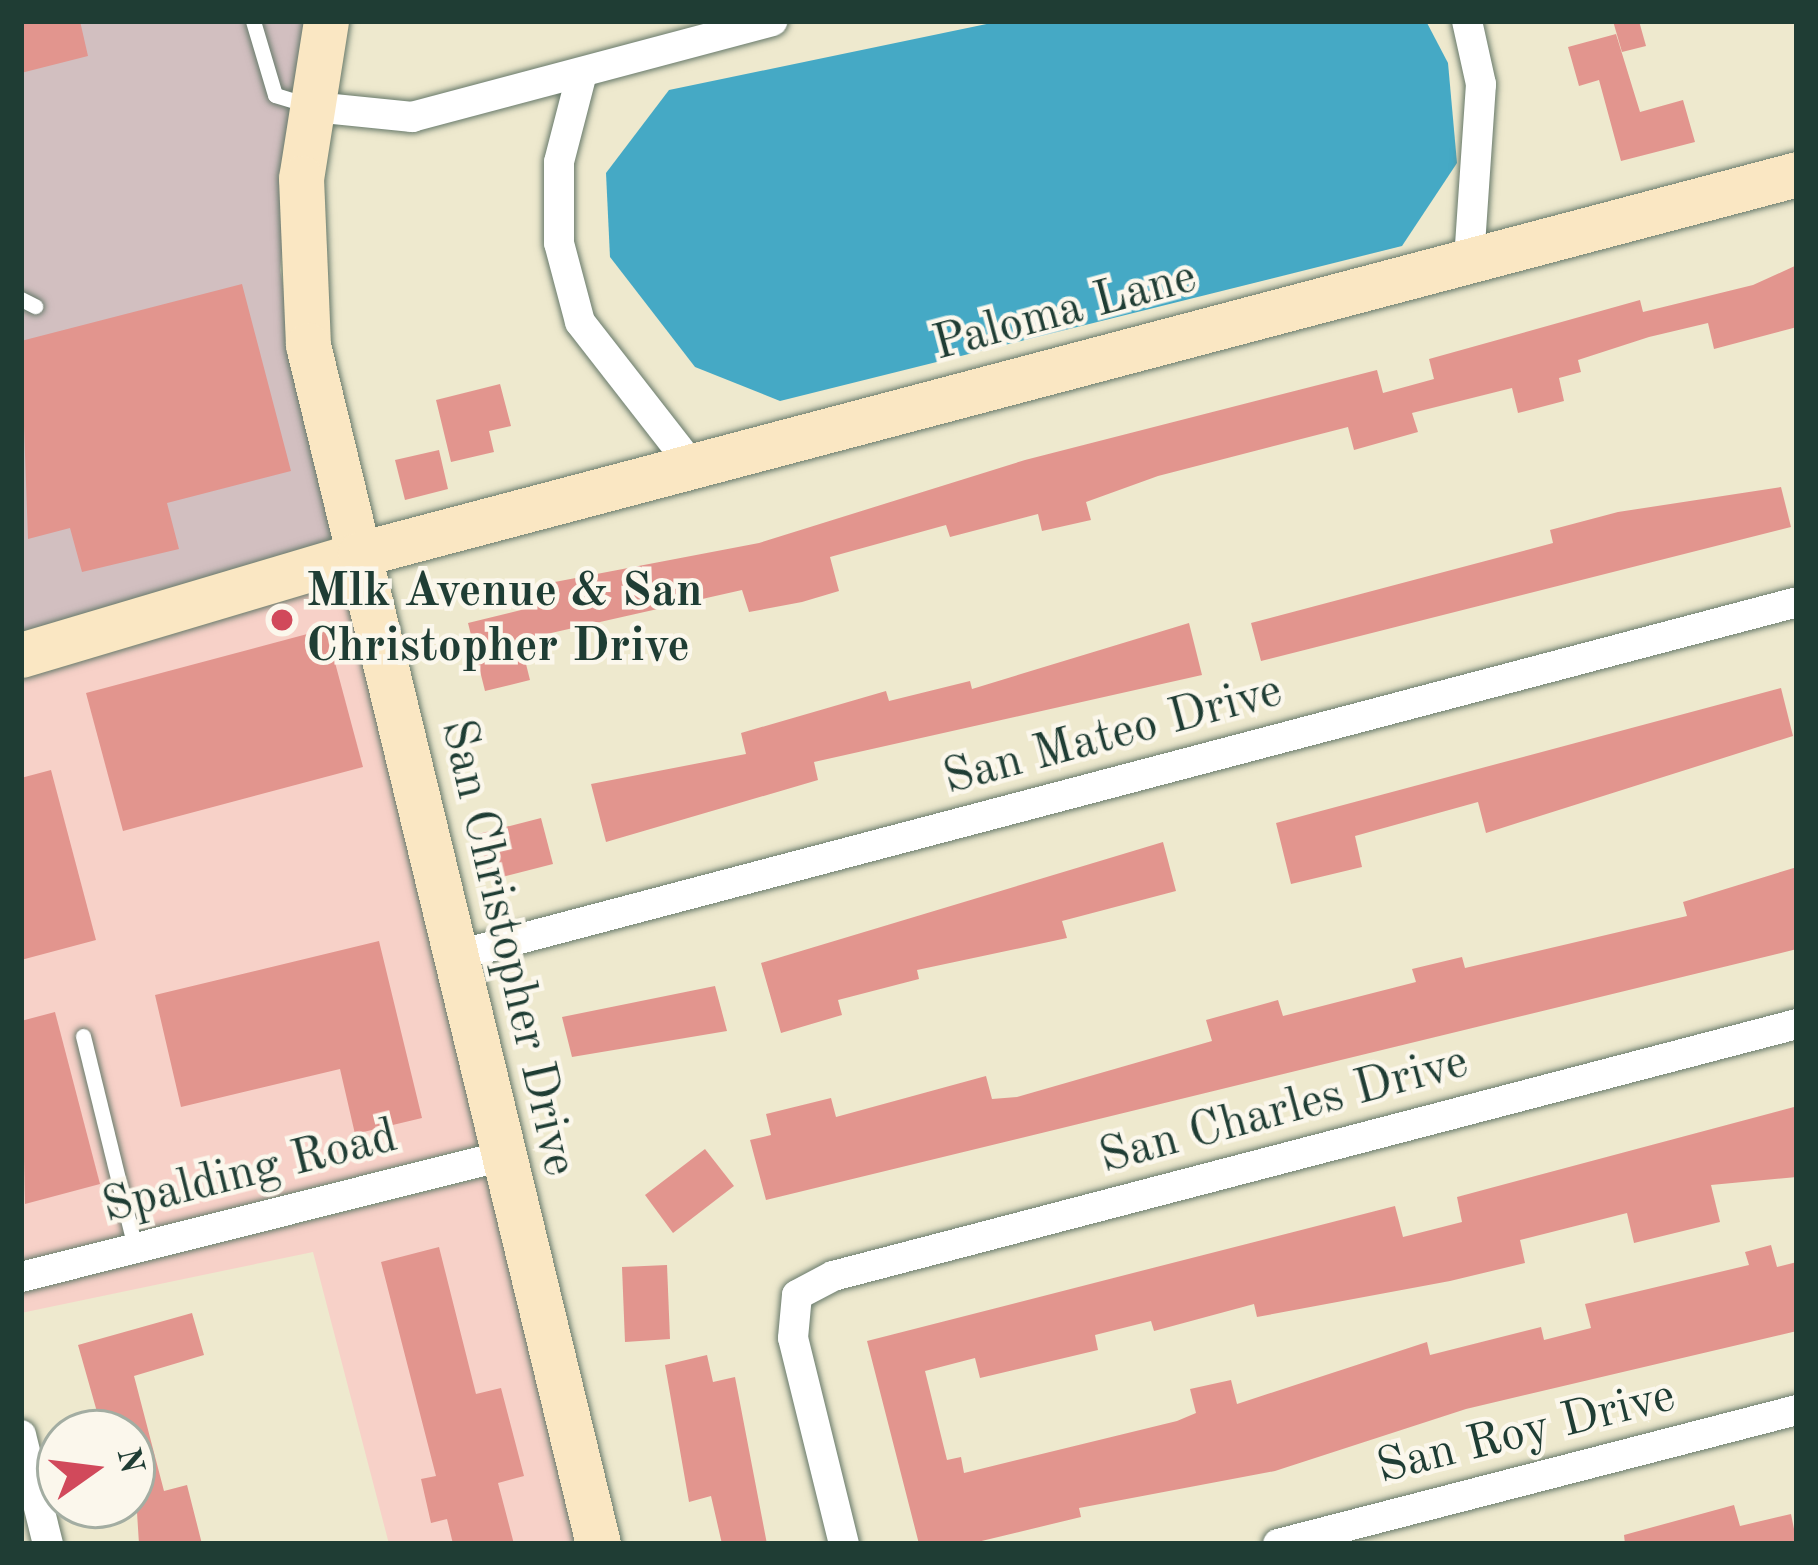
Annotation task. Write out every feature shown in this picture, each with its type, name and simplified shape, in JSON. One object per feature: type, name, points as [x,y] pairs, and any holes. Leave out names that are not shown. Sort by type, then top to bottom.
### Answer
[{"type":"street","name":"San Christopher Drive","points":[[326,21],[298,268],[451,957],[598,1544]]},
{"type":"street","points":[[314,107],[412,117],[772,21]]},
{"type":"street","points":[[1467,21],[1480,85],[1469,262]]},
{"type":"street","points":[[582,73],[559,182],[559,243],[580,322],[692,466]]},
{"type":"street","name":"Paloma Lane","points":[[26,645],[1797,174]]},
{"type":"street","name":"San Mateo Drive","points":[[451,957],[1797,602]]},
{"type":"street","name":"San Charles Drive","points":[[844,1544],[793,1338],[797,1295],[832,1276],[1797,1024]]},
{"type":"street","name":"Spalding Road","points":[[21,1277],[500,1156]]},
{"type":"street","name":"San Roy Drive","points":[[1278,1544],[1797,1410]]},
{"type":"street","points":[[21,1435],[48,1544]]},
{"type":"lane","points":[[253,21],[275,95],[314,107]]},
{"type":"lane","points":[[82,1036],[135,1248]]},
{"type":"shaded area","points":[[21,21],[308,21],[280,270],[338,544],[21,639]]},
{"type":"shaded area","points":[[346,575],[479,1145],[21,1261],[21,672]]},
{"type":"shaded area","points":[[487,1177],[579,1544],[389,1544],[313,1252],[21,1313],[21,1293]]},
{"type":"water","points":[[1001,21],[1426,21],[1448,63],[1457,163],[1402,246],[780,401],[695,367],[610,257],[606,173],[669,90]]},
{"type":"building","points":[[21,21],[80,21],[88,56],[21,73]]},
{"type":"building","points":[[1613,21],[1639,21],[1646,46],[1622,52]]},
{"type":"building","points":[[1616,34],[1640,112],[1683,100],[1695,142],[1621,161],[1599,80],[1579,86],[1568,47]]},
{"type":"building","points":[[1797,265],[1797,327],[1714,349],[1708,323],[1649,337],[1578,360],[1581,372],[1559,378],[1564,401],[1518,413],[1512,388],[1412,413],[1418,432],[1354,450],[1348,427],[1158,476],[1086,502],[1091,520],[1042,531],[1038,514],[950,537],[946,525],[830,557],[839,591],[802,602],[749,612],[742,590],[520,640],[530,680],[485,691],[468,623],[545,604],[539,585],[759,543],[1025,460],[1377,370],[1383,393],[1434,379],[1429,359],[1640,300],[1643,312],[1753,285]]},
{"type":"building","points":[[242,284],[291,471],[167,503],[179,549],[82,572],[70,528],[28,539],[21,341]]},
{"type":"building","points":[[500,384],[511,426],[489,431],[494,452],[451,462],[436,400]]},
{"type":"building","points":[[439,450],[448,489],[405,500],[395,460]]},
{"type":"building","points":[[1781,487],[1791,527],[1261,661],[1251,623],[1553,543],[1550,530],[1618,512]]},
{"type":"building","points":[[1189,623],[1202,675],[814,762],[818,780],[606,842],[591,784],[746,754],[741,733],[886,691],[889,701],[970,681],[972,689]]},
{"type":"building","points":[[326,629],[363,767],[123,831],[86,693]]},
{"type":"building","points":[[1781,688],[1793,736],[1486,833],[1478,802],[1355,836],[1362,867],[1291,884],[1276,823]]},
{"type":"building","points":[[51,770],[96,940],[21,960],[21,778]]},
{"type":"building","points":[[541,818],[553,864],[490,880],[478,834]]},
{"type":"building","points":[[1163,842],[1176,891],[1062,921],[1067,938],[917,970],[919,979],[838,1000],[842,1015],[781,1033],[761,963]]},
{"type":"building","points":[[1797,867],[1797,949],[766,1200],[750,1140],[771,1135],[766,1114],[831,1098],[836,1117],[986,1076],[992,1099],[1017,1097],[1212,1041],[1206,1020],[1278,1000],[1283,1016],[1416,982],[1412,969],[1462,957],[1465,968],[1687,916],[1683,902]]},
{"type":"building","points":[[379,941],[422,1118],[355,1134],[340,1069],[181,1107],[155,995]]},
{"type":"building","points":[[715,986],[727,1031],[572,1057],[562,1017]]},
{"type":"building","points":[[55,1012],[100,1184],[25,1204],[21,1021]]},
{"type":"building","points":[[1794,1107],[1797,1177],[1711,1185],[1720,1222],[1634,1243],[1627,1213],[1520,1240],[1525,1263],[1450,1281],[1257,1317],[1254,1304],[1154,1331],[1151,1321],[1095,1335],[1098,1350],[980,1378],[975,1358],[925,1371],[947,1460],[961,1457],[964,1473],[1177,1421],[1196,1413],[1190,1389],[1231,1380],[1237,1404],[1427,1342],[1430,1355],[1541,1327],[1544,1340],[1591,1328],[1585,1304],[1749,1265],[1745,1252],[1771,1245],[1777,1267],[1797,1262],[1797,1331],[1466,1409],[1275,1471],[1079,1508],[1081,1517],[969,1544],[919,1544],[867,1341],[1395,1206],[1403,1237],[1462,1222],[1457,1197]]},
{"type":"building","points":[[705,1149],[734,1186],[673,1233],[645,1195]]},
{"type":"building","points":[[439,1247],[476,1394],[501,1388],[524,1476],[498,1483],[514,1544],[453,1544],[447,1519],[431,1523],[421,1479],[436,1476],[381,1262]]},
{"type":"building","points":[[667,1265],[670,1339],[625,1342],[622,1267]]},
{"type":"building","points":[[192,1313],[204,1355],[134,1376],[143,1409],[96,1409],[78,1345]]},
{"type":"building","points":[[707,1355],[713,1382],[735,1377],[767,1544],[722,1544],[711,1496],[689,1502],[665,1365]]},
{"type":"building","points":[[156,1460],[164,1491],[187,1485],[202,1544],[139,1544],[138,1529],[156,1529]]},
{"type":"building","points":[[1734,1505],[1740,1526],[1791,1514],[1797,1544],[1625,1544],[1624,1535]]},
{"type":"place","name":"Mlk Avenue & San Christopher Drive","points":[[282,620]]}]
